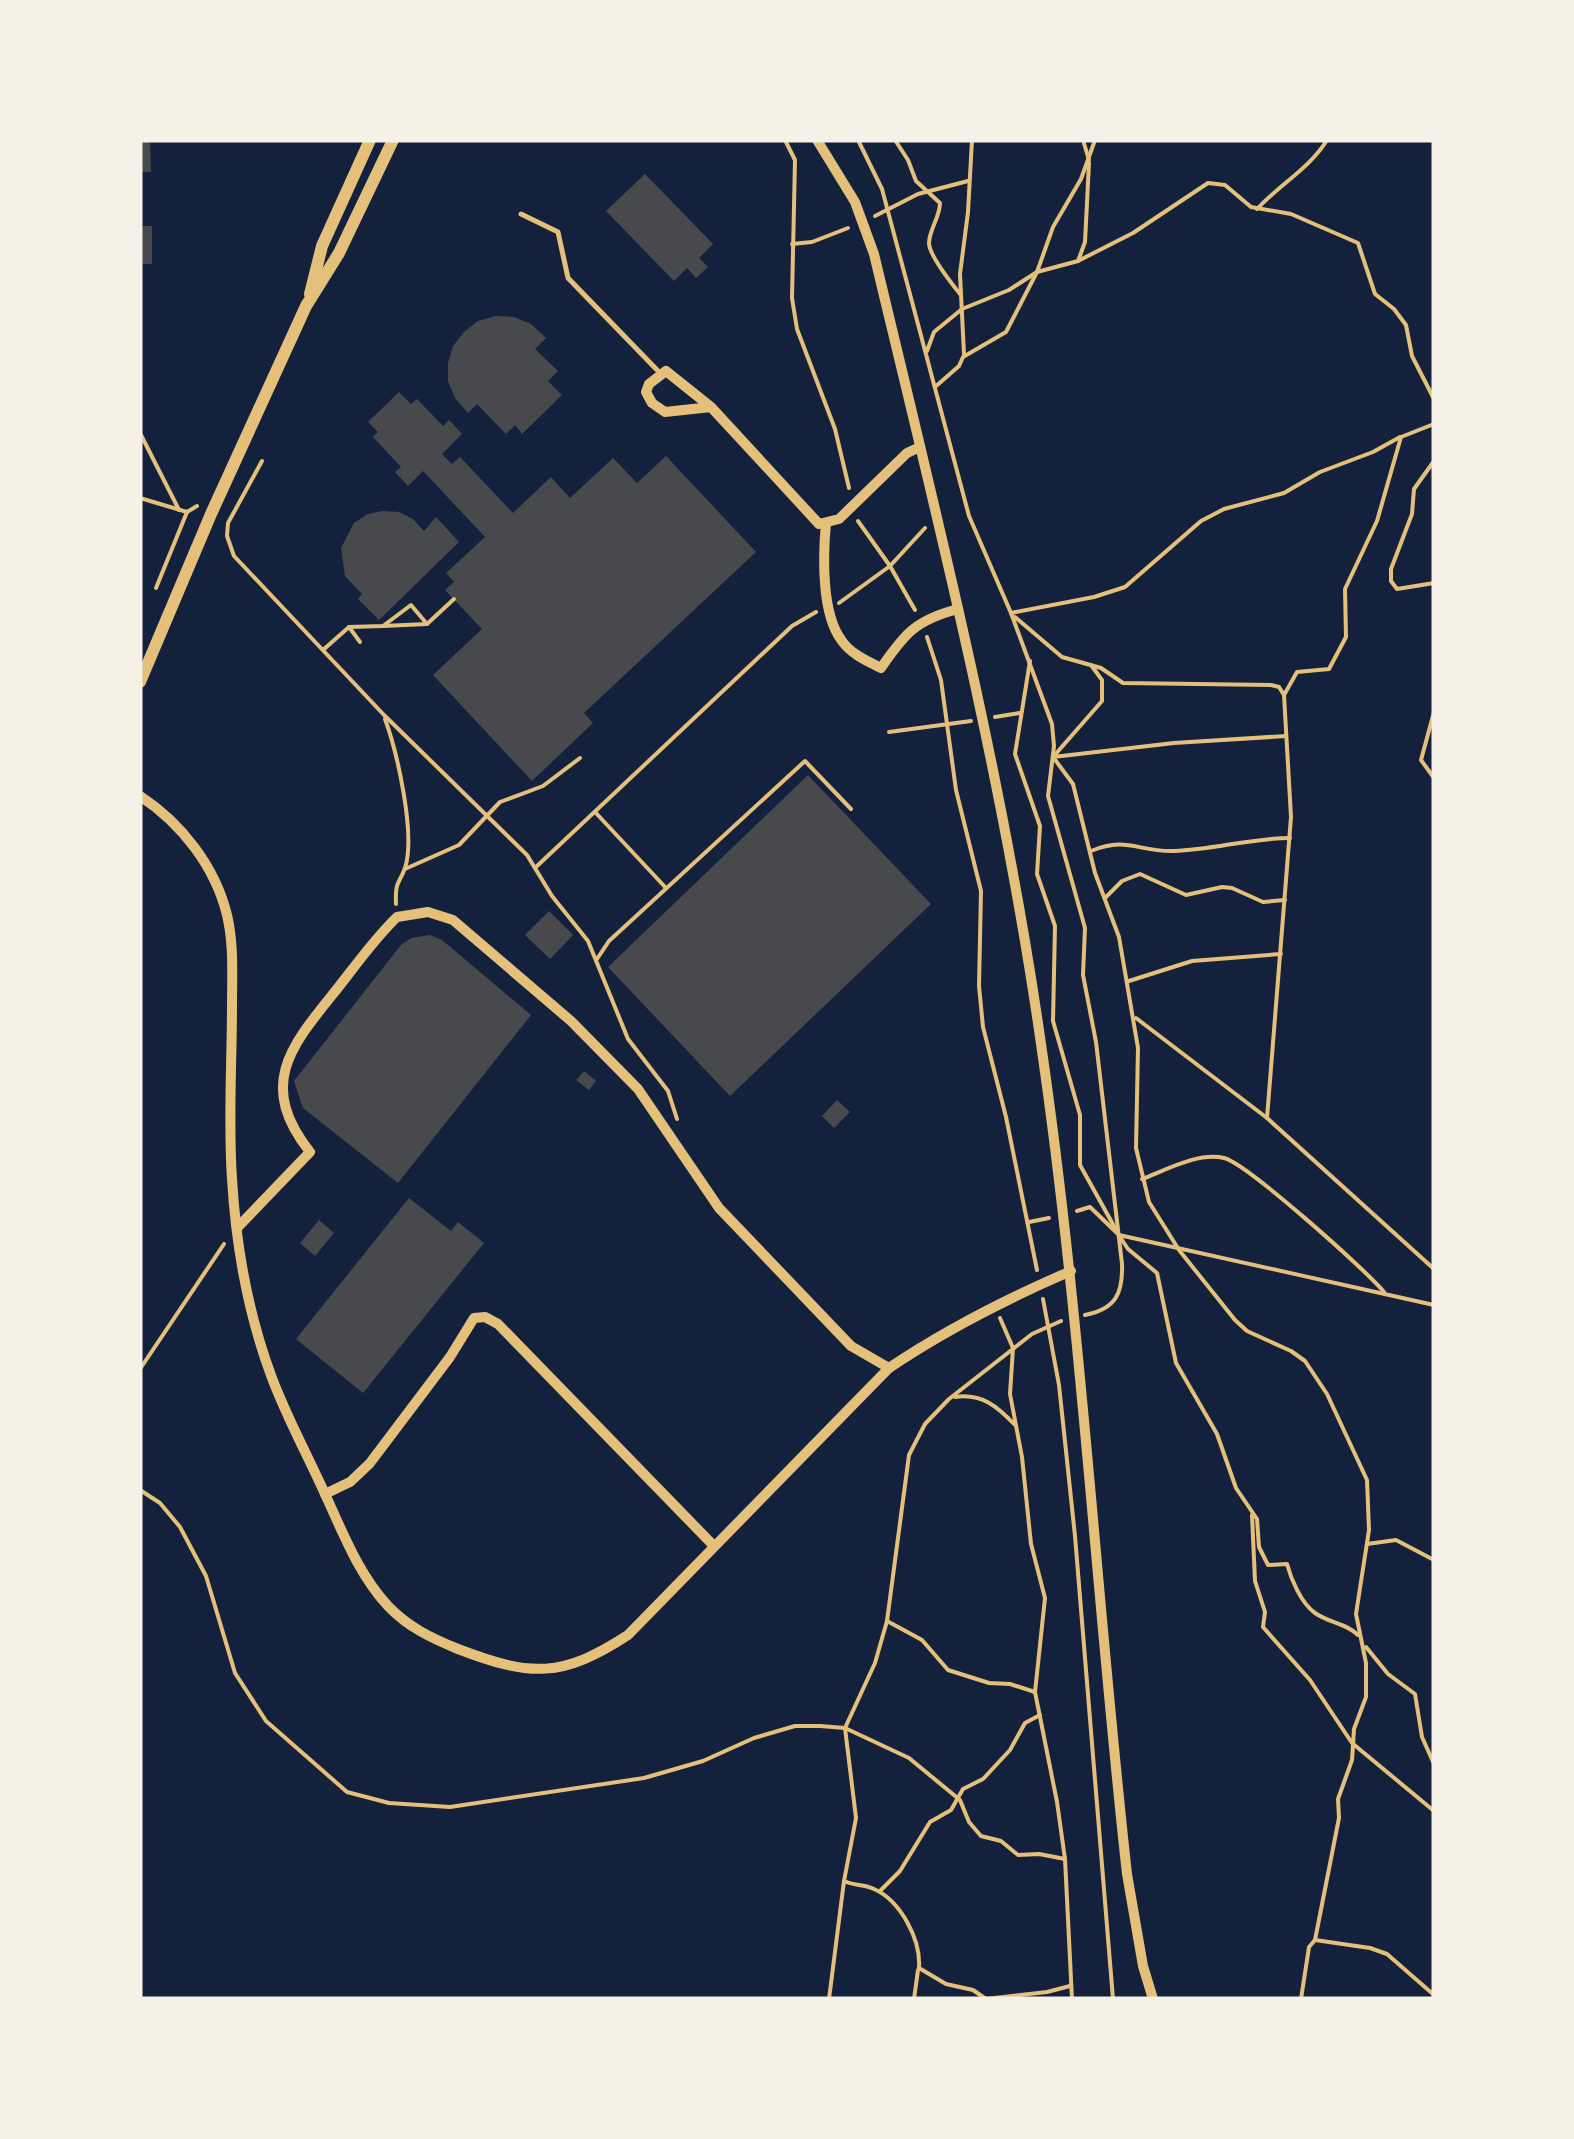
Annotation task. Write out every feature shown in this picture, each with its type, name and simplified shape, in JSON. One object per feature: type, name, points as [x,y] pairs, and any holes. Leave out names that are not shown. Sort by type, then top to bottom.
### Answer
[{"type":"street","points":[[306,306],[322,246],[370,140]]},
{"type":"street","points":[[140,682],[306,306],[339,254],[393,140]]},
{"type":"street","points":[[817,140],[845,182],[863,221],[920,446],[982,719],[1040,1031],[1076,1316],[1119,1806],[1134,1924],[1152,1999]]},
{"type":"street","points":[[710,407],[664,412],[652,403],[646,392],[648,384],[666,371],[710,407],[819,524],[839,518],[907,453],[920,446]]},
{"type":"street","points":[[826,523],[828,608],[842,641],[853,652],[881,668],[920,621],[958,609]]},
{"type":"street","points":[[140,796],[189,840],[220,893],[228,918],[232,972],[232,1177],[237,1229],[262,1351],[273,1382],[370,1584],[413,1628],[485,1659],[530,1671],[596,1656],[628,1634],[889,1368],[938,1334],[1071,1271]]},
{"type":"street","points":[[237,1229],[310,1152],[295,1133],[285,1110],[282,1076],[296,1040],[397,917],[428,912],[452,920],[571,1020],[638,1089],[720,1208],[852,1346],[889,1368]]},
{"type":"street","points":[[326,1494],[350,1482],[370,1462],[450,1357],[474,1318],[485,1317],[498,1324],[713,1545]]},
{"type":"lane","points":[[522,214],[558,232],[568,278],[660,373]]},
{"type":"path","points":[[536,867],[792,626],[856,593],[890,566],[857,520],[835,429],[798,329],[792,298],[795,160],[785,140]]},
{"type":"path","points":[[858,140],[888,210],[968,516],[1011,613],[1052,724],[1048,796],[1085,928],[1082,975],[1096,1042],[1122,1286],[1119,1297],[1104,1310],[1076,1316]]},
{"type":"path","points":[[895,140],[916,181],[940,203],[928,242],[932,255],[960,294]]},
{"type":"path","points":[[964,356],[960,294],[972,140]]},
{"type":"path","points":[[1078,262],[1084,242],[1090,140]]},
{"type":"path","points":[[935,387],[964,356],[1006,332],[1036,272],[1052,227],[1089,160],[1090,140]]},
{"type":"path","points":[[1257,209],[1274,190],[1295,176],[1327,140]]},
{"type":"path","points":[[792,244],[824,238],[930,190],[968,181]]},
{"type":"path","points":[[926,352],[934,332],[962,309],[1009,290],[1036,272],[1078,262],[1133,233],[1208,183],[1224,185],[1242,203],[1291,214],[1358,243],[1375,294],[1406,325],[1412,356],[1434,399]]},
{"type":"path","points":[[1011,613],[1125,587],[1201,520],[1284,493],[1320,472],[1434,424]]},
{"type":"path","points":[[140,434],[179,510]]},
{"type":"path","points":[[1284,695],[1297,672],[1330,669],[1346,638],[1345,589],[1377,521],[1400,436]]},
{"type":"path","points":[[262,461],[228,523],[227,536],[234,556],[384,715],[518,844],[536,867],[552,896],[582,931],[628,1039],[668,1091],[678,1130]]},
{"type":"path","points":[[1434,461],[1414,489],[1412,514],[1390,569],[1391,581],[1398,589],[1434,582]]},
{"type":"path","points":[[140,498],[187,512]]},
{"type":"path","points":[[156,588],[187,512],[197,506]]},
{"type":"path","points":[[323,650],[350,627],[427,624],[454,599]]},
{"type":"path","points":[[384,626],[411,604],[427,624]]},
{"type":"path","points":[[1011,613],[1062,657],[1090,664],[1123,684],[1271,685],[1279,687],[1284,695],[1291,786],[1290,838],[1267,1118]]},
{"type":"path","points":[[350,627],[360,642]]},
{"type":"path","points":[[1030,661],[1014,754],[1040,826],[1037,874],[1055,926],[1053,1021],[1080,1116],[1080,1164],[1128,1250],[1157,1274],[1176,1363],[1217,1434],[1236,1488],[1257,1519],[1259,1547],[1265,1560],[1268,1564],[1286,1564],[1312,1612],[1349,1627],[1388,1674],[1415,1694],[1422,1737],[1434,1764]]},
{"type":"path","points":[[1434,662],[1434,710],[1421,760],[1434,778]]},
{"type":"path","points":[[1053,757],[1102,701],[1102,680],[1090,664]]},
{"type":"path","points":[[889,732],[1020,714]]},
{"type":"path","points":[[384,715],[403,792],[407,823],[405,869]]},
{"type":"path","points":[[1053,757],[1174,743],[1286,736]]},
{"type":"path","points":[[1053,757],[1073,784],[1090,851],[1116,926],[1138,1048],[1134,1122],[1142,1179],[1158,1221],[1235,1320],[1305,1362],[1327,1394],[1367,1480],[1370,1496],[1356,1614],[1363,1642],[1366,1696],[1354,1729],[1352,1760],[1338,1799],[1339,1818],[1301,1999]]},
{"type":"path","points":[[397,917],[397,879],[405,869],[460,845],[500,802],[543,786],[580,758]]},
{"type":"path","points":[[597,960],[609,941],[806,761],[851,809]]},
{"type":"path","points":[[828,786],[836,779]]},
{"type":"path","points":[[594,812],[666,888]]},
{"type":"path","points":[[1090,851],[1110,843],[1175,851],[1245,840],[1290,838]]},
{"type":"path","points":[[1106,898],[1122,880],[1140,874],[1186,895],[1222,887],[1263,902],[1286,900]]},
{"type":"path","points":[[1128,982],[1192,960],[1281,954]]},
{"type":"path","points":[[1134,1015],[1267,1118],[1434,1269]]},
{"type":"path","points":[[1142,1179],[1207,1158],[1222,1157],[1234,1162],[1364,1270],[1386,1294]]},
{"type":"path","points":[[1090,1207],[1118,1235],[1434,1306]]},
{"type":"path","points":[[1029,1222],[1064,1214]]},
{"type":"path","points":[[140,1369],[169,1330],[196,1282],[237,1229]]},
{"type":"path","points":[[995,1304],[1012,1348],[1010,1394],[1022,1457],[1031,1544],[1045,1598],[1035,1692],[1065,1859],[1072,1999]]},
{"type":"path","points":[[830,1999],[857,1808],[845,1728],[875,1663],[888,1622],[909,1456],[925,1424],[950,1399],[1012,1348],[1049,1326]]},
{"type":"path","points":[[950,1399],[972,1395],[1000,1409],[1015,1425]]},
{"type":"path","points":[[140,1490],[160,1503],[180,1527],[206,1576],[235,1673],[266,1721],[347,1792],[388,1804],[450,1807],[644,1778],[795,1726],[845,1728],[909,1758],[956,1797],[981,1836],[1001,1842],[1018,1855],[1065,1859]]},
{"type":"path","points":[[1252,1515],[1255,1581],[1265,1612],[1263,1627],[1310,1680],[1352,1743],[1434,1811]]},
{"type":"path","points":[[1366,1544],[1396,1540],[1434,1560]]},
{"type":"path","points":[[888,1622],[922,1640],[948,1670],[1035,1692]]},
{"type":"path","points":[[880,1891],[900,1871],[930,1822],[951,1810],[956,1797],[970,1784],[983,1779],[1010,1750],[1025,1722],[1040,1714]]},
{"type":"path","points":[[844,1881],[880,1891],[894,1902],[920,1948],[914,1999]]},
{"type":"path","points":[[1315,1940],[1386,1954],[1434,1995]]},
{"type":"path","points":[[919,1968],[946,1984],[973,1990],[986,1999],[1071,1986]]},
{"type":"building","points":[[140,140],[150,140],[151,172],[140,172]]},
{"type":"building","points":[[645,174],[713,244],[699,258],[708,267],[696,278],[687,268],[674,281],[606,211]]},
{"type":"building","points":[[140,226],[152,226],[152,264],[140,264]]},
{"type":"building","points":[[514,317],[531,324],[546,338],[535,349],[558,371],[548,381],[562,395],[522,434],[515,425],[506,434],[477,404],[468,413],[455,398],[448,381],[453,346],[478,321]]},
{"type":"building","points":[[399,392],[411,404],[417,399],[443,426],[449,420],[462,434],[442,454],[452,464],[460,457],[513,513],[551,477],[570,498],[613,458],[637,483],[666,456],[756,552],[584,713],[593,723],[532,781],[433,675],[482,629],[445,590],[454,582],[446,573],[485,537],[423,471],[408,486],[395,472],[401,467],[373,437],[378,432],[368,422]]},
{"type":"building","points":[[383,511],[399,512],[424,531],[436,517],[459,542],[379,620],[358,599],[362,594],[345,576],[341,548],[354,523]]},
{"type":"building","points":[[808,775],[931,904],[730,1096],[608,967]]},
{"type":"building","points":[[549,911],[573,935],[550,959],[525,935]]},
{"type":"building","points":[[430,935],[442,940],[531,1015],[398,1183],[303,1108],[294,1081],[401,945],[411,938]]},
{"type":"building","points":[[584,1071],[596,1081],[589,1090],[576,1080]]},
{"type":"building","points":[[837,1100],[850,1112],[834,1128],[822,1116]]},
{"type":"building","points":[[409,1198],[451,1231],[458,1222],[484,1243],[363,1393],[296,1339]]},
{"type":"building","points":[[319,1220],[334,1233],[315,1256],[300,1243]]}]
